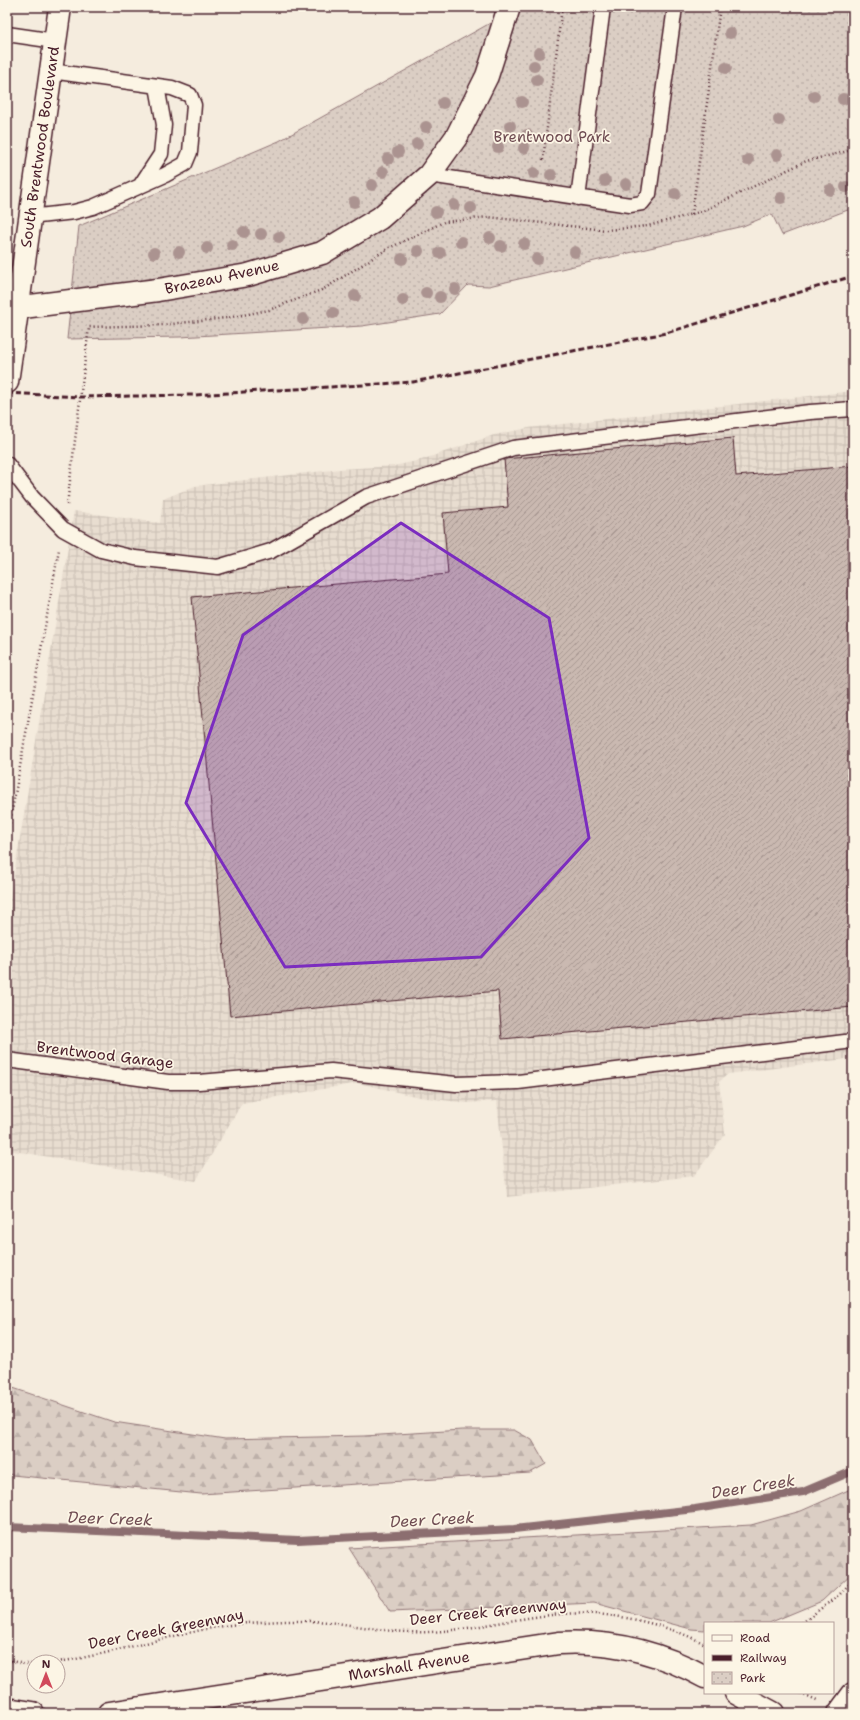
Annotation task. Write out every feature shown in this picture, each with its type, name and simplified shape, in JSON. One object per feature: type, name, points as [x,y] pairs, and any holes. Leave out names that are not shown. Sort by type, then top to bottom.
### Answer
[{"type":"street","name":"South Brentwood Boulevard","points":[[7,382],[12,308],[30,217],[60,7]]},
{"type":"street","name":"Brazeau Avenue","points":[[12,308],[158,290],[248,275],[322,253],[380,218],[429,174],[457,136],[488,76],[509,7]]},
{"type":"street","name":"Marshall Avenue","points":[[109,1713],[559,1643],[579,1642],[633,1649],[655,1654],[681,1664],[704,1676]]},
{"type":"street","points":[[738,1694],[773,1713]]},
{"type":"street","points":[[839,1713],[853,1694]]},
{"type":"street","points":[[7,1709],[33,1713]]},
{"type":"lane","points":[[578,198],[603,7]]},
{"type":"lane","points":[[429,174],[578,198],[630,205],[642,203],[649,194],[675,7]]},
{"type":"lane","points":[[7,34],[55,41]]},
{"type":"lane","points":[[30,217],[74,212],[93,207],[165,175],[185,164],[190,152],[194,105],[190,95],[172,88],[51,71]]},
{"type":"lane","points":[[140,186],[161,154],[164,125],[157,86]]},
{"type":"lane","points":[[7,464],[32,497],[63,529],[101,550],[135,558],[218,567],[271,551],[366,497],[513,448],[810,412],[853,410]]},
{"type":"lane","name":"Brentwood Garage","points":[[7,1060],[168,1082],[199,1082],[331,1071],[456,1084],[518,1082],[853,1041]]},
{"type":"path","points":[[543,160],[562,7]]},
{"type":"path","points":[[692,214],[720,7]]},
{"type":"path","points":[[7,839],[69,494],[79,397],[89,327],[162,325],[227,318],[269,310],[324,289],[387,249],[444,222],[488,217],[606,230],[648,226],[703,211],[806,161],[853,150]]},
{"type":"path","points":[[803,1622],[840,1594],[853,1580]]},
{"type":"path","name":"Deer Creek Greenway","points":[[66,1660],[212,1628],[286,1621],[326,1622],[389,1631],[430,1632],[552,1615],[582,1614],[610,1616],[669,1629],[704,1644]]},
{"type":"path","points":[[7,1660],[26,1664]]},
{"type":"highlighted area","points":[[401,523],[549,618],[589,838],[481,957],[285,967],[186,803],[243,635]]},
{"type":"shaded area","points":[[853,391],[853,1058],[728,1074],[719,1082],[725,1134],[694,1176],[507,1197],[497,1101],[466,1103],[419,1097],[358,1083],[242,1103],[196,1181],[7,1150],[7,917],[74,511],[160,523],[163,499],[195,486],[340,469],[394,466],[421,460],[494,435],[528,428]]},
{"type":"green space","name":"Brentwood Park","points":[[519,7],[853,7],[853,208],[782,235],[772,214],[743,226],[489,286],[468,285],[440,314],[362,326],[180,337],[67,339],[79,226],[279,141]]},
{"type":"green space","points":[[7,1386],[114,1422],[225,1439],[364,1436],[462,1430],[514,1430],[532,1440],[546,1464],[530,1473],[201,1494],[12,1475],[7,1473]]},
{"type":"green space","points":[[853,1488],[853,1572],[822,1601],[771,1622],[704,1622],[704,1630],[691,1629],[594,1603],[390,1612],[349,1548],[751,1525],[801,1511]]},
{"type":"building","points":[[733,438],[736,476],[853,466],[853,1007],[502,1039],[498,991],[230,1016],[192,597],[448,574],[443,513],[508,507],[504,459]]},
{"type":"waterway","name":"Deer Creek","points":[[7,1527],[298,1540],[514,1529],[695,1509],[803,1492],[853,1471]]},
{"type":"railway","points":[[7,393],[79,397],[194,395],[413,382],[666,333],[853,276]]}]
